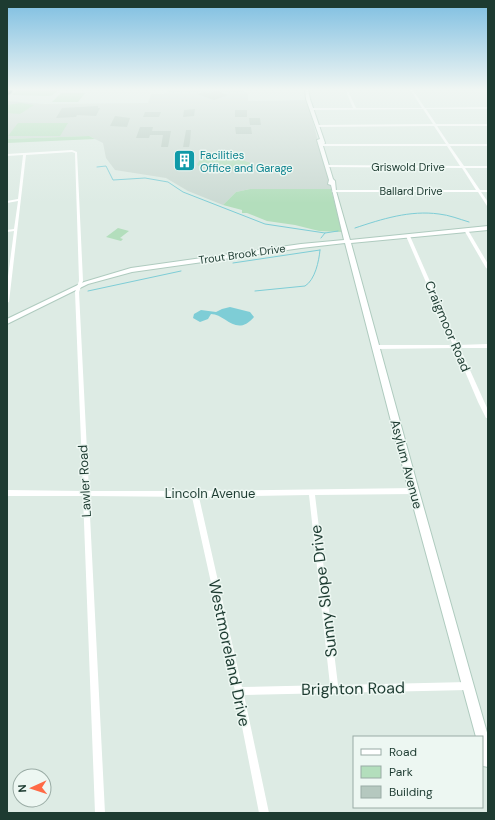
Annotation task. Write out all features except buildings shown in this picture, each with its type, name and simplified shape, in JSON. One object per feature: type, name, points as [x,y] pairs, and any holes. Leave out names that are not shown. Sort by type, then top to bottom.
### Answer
[{"type":"main road","name":"Asylum Avenue","points":[[317,127],[320,138],[318,138],[322,145],[332,190],[334,191],[348,241],[414,491],[481,736]]},
{"type":"main road","name":"Trout Brook Drive","points":[[7,322],[78,287],[106,276],[131,270],[294,247],[488,228]]},
{"type":"main road","name":"Asylum Avenue","points":[[483,742],[488,761]]},
{"type":"street","points":[[437,127],[488,207]]},
{"type":"street","points":[[322,145],[488,145]]},
{"type":"street","name":"Lawler Road","points":[[25,154],[74,151],[81,280],[77,292],[100,813]]},
{"type":"street","points":[[7,155],[25,154],[10,265],[7,302]]},
{"type":"street","name":"Griswold Drive","points":[[327,166],[488,167]]},
{"type":"street","name":"Ballard Drive","points":[[334,191],[488,191]]},
{"type":"street","points":[[7,202],[19,200]]},
{"type":"street","points":[[7,232],[15,230]]},
{"type":"street","points":[[466,230],[488,268]]},
{"type":"street","name":"Craigmoor Road","points":[[408,236],[488,416]]},
{"type":"street","points":[[376,347],[488,346]]},
{"type":"street","name":"Lincoln Avenue","points":[[7,493],[195,494],[414,491]]},
{"type":"street","name":"Sunny Slope Drive","points":[[312,493],[334,688]]},
{"type":"street","name":"Westmoreland Drive","points":[[195,494],[239,691],[264,813]]},
{"type":"street","name":"Brighton Road","points":[[239,691],[468,686]]},
{"type":"shaded area","points":[[7,127],[314,127],[331,189],[250,189],[236,192],[223,205],[188,191],[166,178],[115,170],[106,158],[103,143],[89,136],[7,139]]},
{"type":"green space","points":[[15,127],[65,127],[60,136],[8,136]]},
{"type":"green space","points":[[89,136],[95,139],[7,143],[7,139]]},
{"type":"green space","points":[[224,154],[251,163],[248,167],[235,171],[220,168],[202,168],[197,165],[199,161],[205,157]]},
{"type":"green space","points":[[250,189],[331,189],[342,232],[319,231],[295,225],[267,221],[247,213],[242,213],[242,210],[223,205],[236,192]]},
{"type":"green space","points":[[118,228],[129,231],[120,238],[123,239],[121,241],[106,237]]},
{"type":"water","points":[[230,307],[250,312],[254,317],[248,323],[242,325],[236,325],[222,317],[211,314],[208,319],[200,322],[193,318],[194,314],[201,310],[216,312]]},
{"type":"waterway","points":[[97,167],[106,166],[113,180],[145,178],[168,182],[183,192],[265,224],[325,233]]},
{"type":"waterway","points":[[355,228],[396,216],[417,213],[450,216],[469,222]]},
{"type":"waterway","points":[[325,233],[338,231]]},
{"type":"waterway","points":[[321,238],[325,233]]},
{"type":"waterway","points":[[233,263],[320,250],[314,275],[305,286],[255,291]]},
{"type":"waterway","points":[[88,291],[181,271]]},
{"type":"place","name":"Facilities Office and Garage","points":[[184,161]]}]
